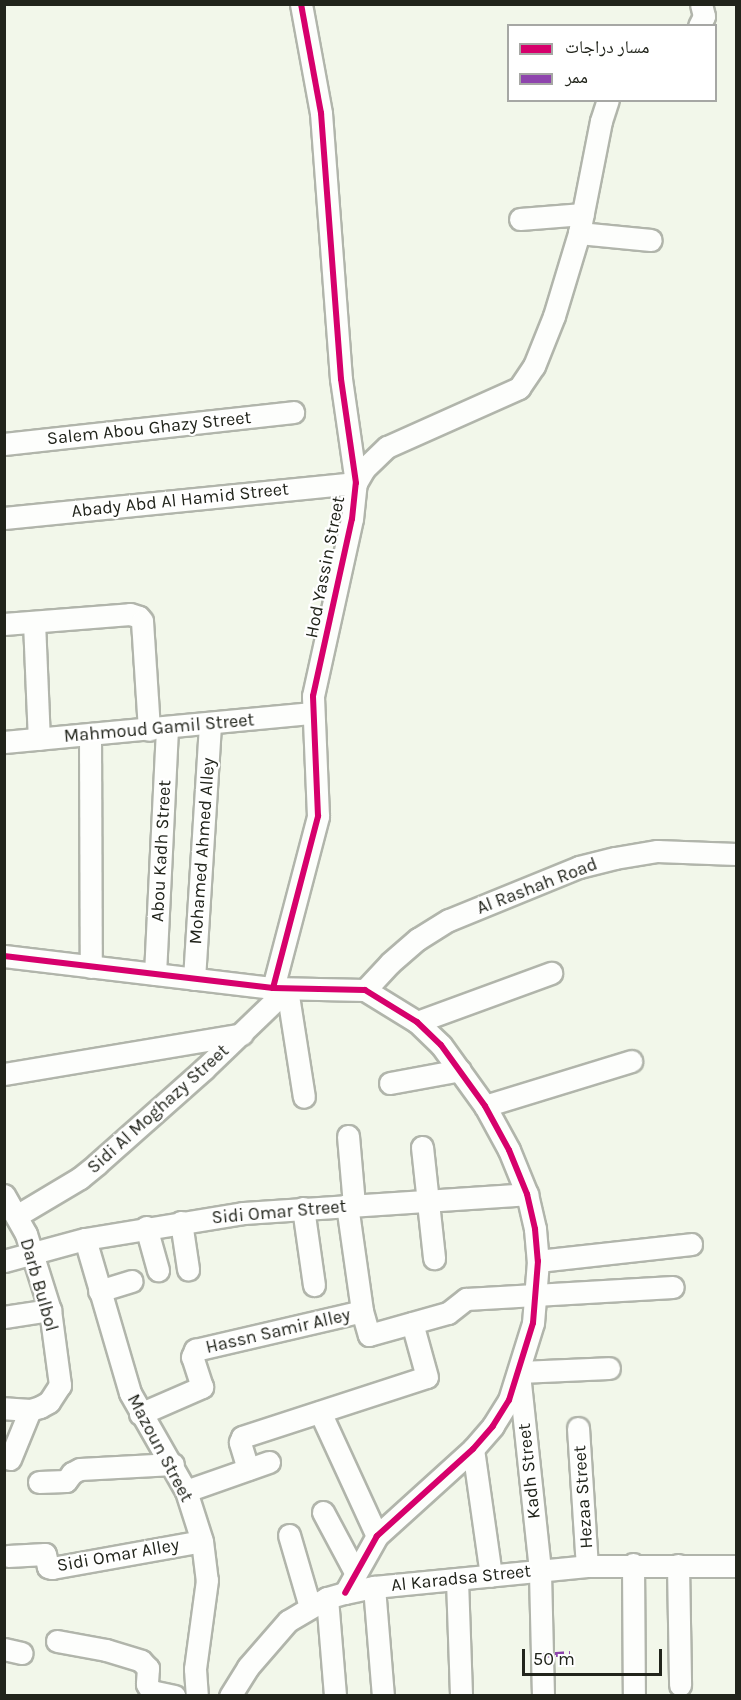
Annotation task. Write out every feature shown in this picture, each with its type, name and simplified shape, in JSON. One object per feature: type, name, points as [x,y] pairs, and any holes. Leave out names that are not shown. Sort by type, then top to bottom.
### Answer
[{"type":"street","name":"Hod Yassin Street","points":[[280,988],[318,816],[313,696],[352,519],[356,483],[341,379],[321,113],[301,4]]},
{"type":"street","points":[[700,24],[704,16],[701,4]]},
{"type":"street","points":[[356,483],[364,469],[387,447],[508,395],[528,379],[554,316],[581,224],[601,121],[607,102]]},
{"type":"street","points":[[520,219],[581,224],[651,240]]},
{"type":"street","name":"Salem Abou Ghazy Street","points":[[4,444],[293,412]]},
{"type":"street","name":"Abady Abd Al Hamid Street","points":[[4,518],[356,483]]},
{"type":"street","name":"Abou Kadh Street","points":[[34,622],[130,614],[140,616],[142,621],[158,729],[155,974]]},
{"type":"street","points":[[4,624],[34,622],[39,739]]},
{"type":"street","name":"Mahmoud Gamil Street","points":[[4,742],[313,713]]},
{"type":"street","name":"Mohamed Ahmed Alley","points":[[194,979],[210,724]]},
{"type":"street","points":[[90,735],[90,967]]},
{"type":"street","name":"Al Rashah Road","points":[[365,990],[390,963],[411,945],[449,920],[579,867],[657,851],[736,854]]},
{"type":"street","points":[[4,957],[280,988],[365,990],[417,1022],[460,1070],[509,1150],[527,1194],[535,1229],[538,1261],[537,1296],[533,1323],[508,1400],[493,1426],[473,1449],[377,1536],[355,1572],[327,1599]]},
{"type":"street","points":[[417,1022],[551,973]]},
{"type":"street","points":[[280,988],[304,1097]]},
{"type":"street","name":"Sidi Al Moghazy Street","points":[[18,1215],[88,1171],[242,1034],[280,988]]},
{"type":"street","points":[[4,1074],[242,1034]]},
{"type":"street","points":[[484,1106],[631,1061]]},
{"type":"street","points":[[390,1083],[460,1070]]},
{"type":"street","points":[[348,1136],[351,1205],[362,1311],[369,1335],[452,1312],[466,1299],[673,1287]]},
{"type":"street","points":[[422,1147],[434,1258]]},
{"type":"street","name":"Sidi Omar Street","points":[[4,1261],[85,1239],[181,1222],[303,1208],[527,1194]]},
{"type":"street","name":"Darb Bulbol","points":[[4,1196],[18,1215],[33,1253],[50,1310],[60,1385],[49,1402],[30,1410]]},
{"type":"street","points":[[303,1208],[314,1285]]},
{"type":"street","points":[[181,1222],[188,1269]]},
{"type":"street","points":[[146,1227],[158,1270]]},
{"type":"street","name":"Mazoun Street","points":[[85,1239],[121,1371],[140,1414],[173,1464],[186,1491],[202,1541],[207,1580],[195,1670],[197,1695]]},
{"type":"street","points":[[538,1261],[691,1244]]},
{"type":"street","points":[[99,1291],[132,1281]]},
{"type":"street","points":[[4,1317],[50,1310]]},
{"type":"street","name":"Hassn Samir Alley","points":[[140,1414],[202,1387],[192,1358],[195,1350],[362,1311]]},
{"type":"street","points":[[248,1469],[240,1438],[427,1377],[412,1323]]},
{"type":"street","points":[[519,1371],[609,1368]]},
{"type":"street","name":"Kadh Street","points":[[519,1371],[540,1570],[543,1695]]},
{"type":"street","points":[[4,1408],[30,1410],[10,1459]]},
{"type":"street","points":[[320,1412],[377,1536]]},
{"type":"street","name":"Hezaa Street","points":[[578,1428],[587,1566]]},
{"type":"street","points":[[473,1449],[491,1576]]},
{"type":"street","points":[[186,1491],[269,1462]]},
{"type":"street","points":[[39,1482],[66,1481],[72,1473],[80,1469],[173,1464]]},
{"type":"street","points":[[323,1512],[355,1572]]},
{"type":"street","points":[[289,1535],[327,1599],[335,1695]]},
{"type":"street","name":"Sidi Omar Alley","points":[[8,1556],[45,1554],[48,1567],[52,1568],[202,1541]]},
{"type":"street","points":[[633,1564],[634,1695]]},
{"type":"street","name":"Al Karadsa Street","points":[[230,1695],[267,1643],[288,1622],[327,1599],[374,1587],[587,1566],[633,1564],[736,1566]]},
{"type":"street","points":[[678,1565],[680,1685]]},
{"type":"street","points":[[456,1580],[461,1695]]},
{"type":"street","points":[[374,1587],[383,1695]]},
{"type":"street","points":[[57,1641],[106,1650],[141,1661],[148,1668],[147,1684],[151,1691],[174,1695]]},
{"type":"marked path","points":[[542,1655],[570,1653]]},
{"type":"cycle path","points":[[273,988],[318,816],[313,696],[352,519],[356,483],[341,379],[321,113],[301,4]]},
{"type":"cycle path","points":[[4,956],[273,988],[365,990],[417,1022],[441,1045],[485,1106],[509,1150],[527,1194],[535,1229],[538,1261],[533,1323],[509,1400],[493,1426],[473,1449],[377,1536],[345,1593]]}]
